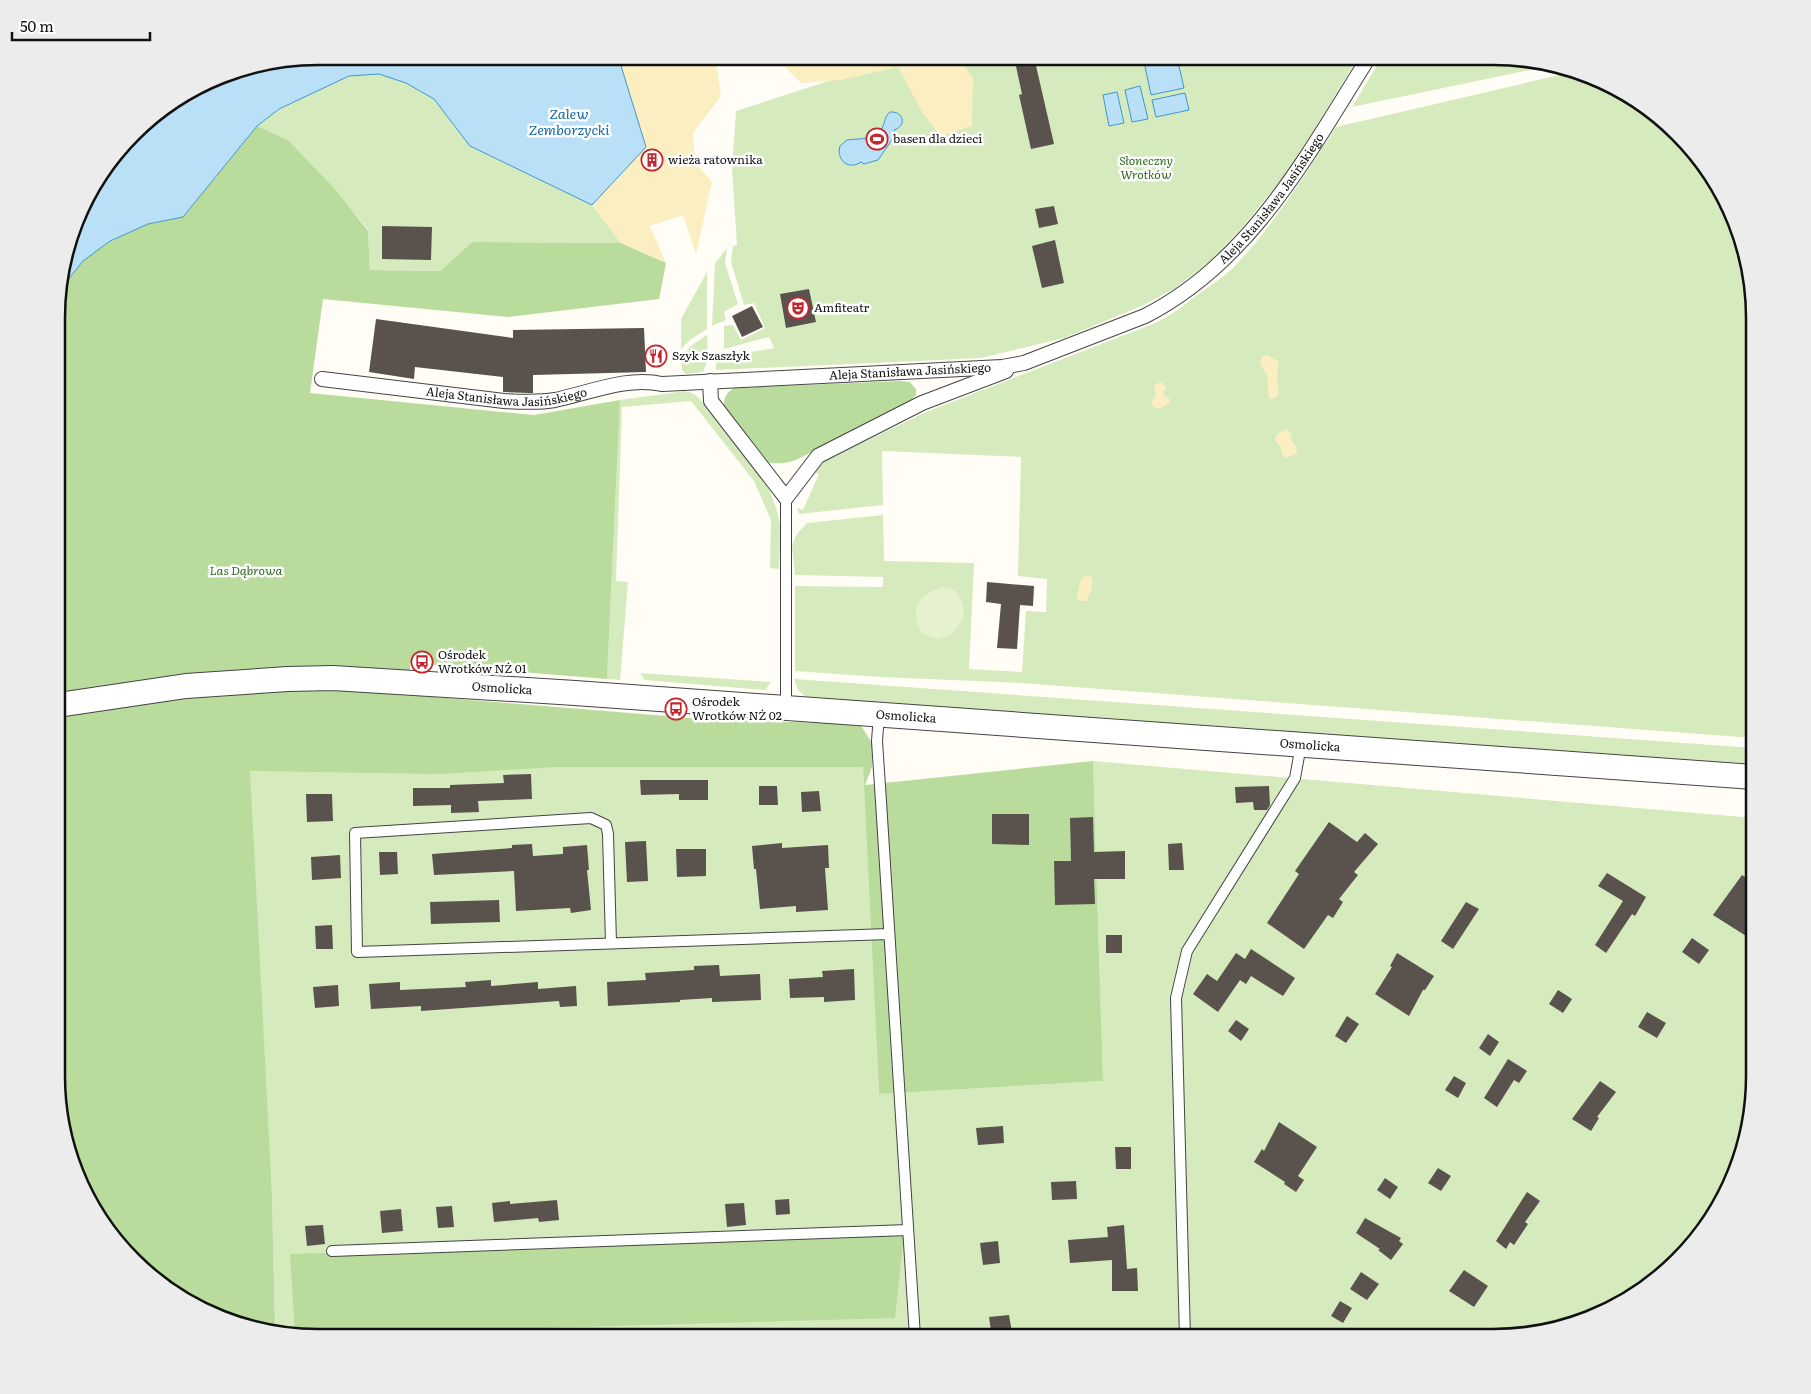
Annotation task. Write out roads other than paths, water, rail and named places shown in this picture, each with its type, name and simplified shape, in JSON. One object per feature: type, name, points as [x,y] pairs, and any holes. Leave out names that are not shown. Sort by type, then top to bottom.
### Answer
[{"type":"street","name":"Aleja Stanisława Jasińskiego","points":[[322,379],[504,401],[531,402],[554,400],[632,383],[653,382],[662,384],[958,370],[1002,367],[1024,363],[1153,312],[1193,286],[1224,261],[1248,236],[1285,189],[1364,65]]},
{"type":"street","points":[[710,381],[711,400],[786,498],[818,456],[922,403],[1024,363]]},
{"type":"street","name":"Osmolicka","points":[[65,703],[186,686],[333,678],[786,708],[1746,776]]},
{"type":"lane","points":[[786,498],[786,708]]},
{"type":"lane","points":[[879,715],[877,741],[914,1329]]},
{"type":"lane","points":[[1185,1329],[1176,998],[1187,951],[1295,778],[1301,746]]},
{"type":"lane","points":[[611,943],[608,834],[606,825],[591,818],[355,833],[357,952],[889,934]]},
{"type":"lane","points":[[332,1251],[908,1230]]},
{"type":"water","name":"Zalew Zemborzycki","points":[[318,65],[621,65],[646,147],[592,205],[470,146],[434,99],[406,83],[379,74],[349,76],[279,109],[257,126],[183,217],[148,224],[110,241],[83,261],[68,280],[78,237],[91,206],[117,164],[139,139],[164,117],[191,99],[221,84],[268,70]]},
{"type":"water","points":[[1145,65],[1179,65],[1184,88],[1151,95]]},
{"type":"water","points":[[1140,86],[1148,119],[1132,122],[1125,90]]},
{"type":"water","points":[[1117,92],[1124,123],[1109,126],[1103,95]]},
{"type":"water","points":[[1185,93],[1189,110],[1156,117],[1152,100]]},
{"type":"water","name":"basen dla dzieci","points":[[890,112],[895,112],[901,116],[902,122],[894,130],[896,134],[878,160],[853,165],[844,162],[839,151],[840,146],[847,140],[868,138],[877,134]]},
{"type":"place","name":"basen dla dzieci","points":[[877,139]]},
{"type":"place","name":"wieża ratownika","points":[[652,160]]},
{"type":"place","name":"Amfiteatr","points":[[798,308]]},
{"type":"place","name":"Szyk Szaszłyk","points":[[656,356]]},
{"type":"place","name":"Ośrodek Wrotków NŻ 01","points":[[422,662]]},
{"type":"place","name":"Ośrodek Wrotków NŻ 02","points":[[676,709]]},
{"type":"park label","name":"Słoneczny Wrotków","points":[[1146,168]]},
{"type":"park label","name":"Las Dąbrowa","points":[[246,571]]}]
